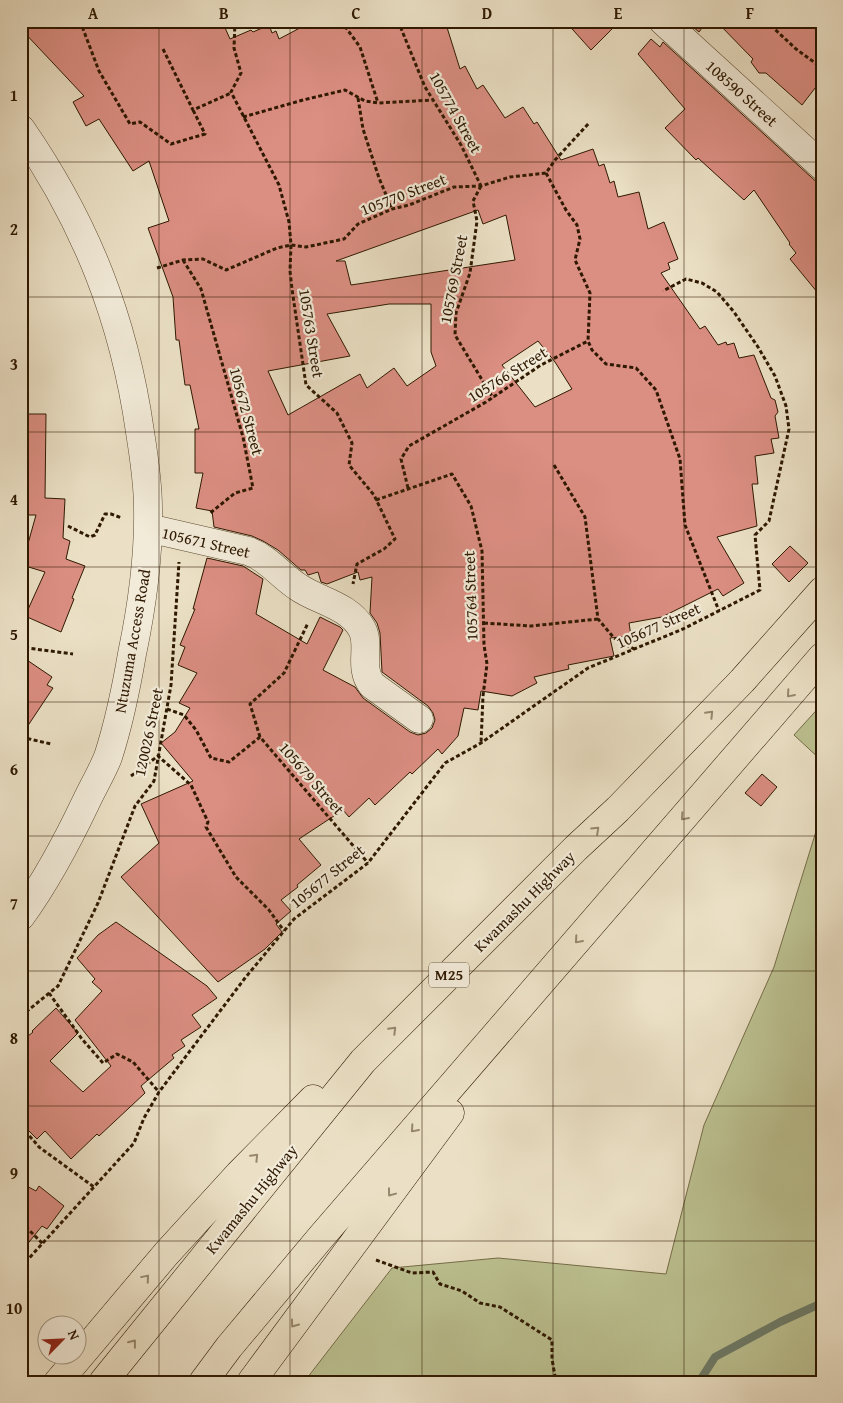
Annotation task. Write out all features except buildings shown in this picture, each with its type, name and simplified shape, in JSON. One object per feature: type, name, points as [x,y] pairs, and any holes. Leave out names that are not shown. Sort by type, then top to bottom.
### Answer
[{"type":"main road","name":"Kwamashu Highway","points":[[103,1382],[363,1061],[576,848],[618,809],[742,681],[822,591]]},
{"type":"main road","points":[[202,1382],[321,1237],[822,657]]},
{"type":"main road","points":[[251,1382],[553,970]]},
{"type":"main road","points":[[58,1382],[166,1254],[239,1174],[314,1098],[363,1061]]},
{"type":"street","name":"108590 Street","points":[[663,21],[822,166]]},
{"type":"street","name":"Ntuzuma Access Road","points":[[21,129],[42,160],[68,206],[92,254],[114,314],[126,357],[138,413],[147,483],[148,528],[145,583],[139,621],[122,709],[107,758],[67,843],[41,888],[21,916]]},
{"type":"street","name":"105671 Street","points":[[148,528],[259,555],[297,586],[348,612],[361,628],[364,635],[365,667],[372,685],[420,719]]},
{"type":"path","points":[[80,21],[99,71],[130,124],[140,122],[171,144],[205,134],[163,49]]},
{"type":"path","points":[[193,110],[231,94],[242,74],[234,48],[235,21]]},
{"type":"path","points":[[341,21],[360,47],[378,103]]},
{"type":"path","name":"105774 Street","points":[[398,21],[425,87],[461,145],[481,186]]},
{"type":"path","points":[[766,21],[796,49],[822,68]]},
{"type":"path","points":[[243,117],[346,90],[365,101],[378,103],[433,100]]},
{"type":"path","name":"105763 Street","points":[[231,94],[279,185],[289,222],[292,245],[290,271],[306,385],[337,412],[352,443],[348,465],[374,495],[395,539],[384,549],[356,564],[348,612]]},
{"type":"path","points":[[358,97],[363,129],[378,178],[392,209]]},
{"type":"path","points":[[589,123],[546,173],[576,225],[580,239],[575,260],[590,293],[588,341],[592,350],[606,364],[636,368],[656,390],[680,459],[685,525],[720,611]]},
{"type":"path","name":"105770 Street","points":[[157,268],[183,260],[203,259],[226,270],[278,248],[292,245],[306,247],[344,238],[358,224],[392,209],[409,205],[454,187],[481,186],[510,177],[546,173]]},
{"type":"path","name":"105769 Street","points":[[481,186],[473,202],[477,221],[470,273],[456,313],[455,335],[493,398]]},
{"type":"path","name":"105672 Street","points":[[181,536],[236,493],[253,488],[243,437],[201,289],[183,260]]},
{"type":"path","name":"105677 Street","points":[[21,1267],[134,1143],[144,1118],[159,1092],[245,978],[294,919],[368,863],[445,763],[480,743],[588,668],[683,629],[760,590],[755,535],[769,521],[789,429],[786,406],[775,376],[758,347],[734,312],[717,292],[702,283],[686,279],[663,291]]},
{"type":"path","name":"105766 Street","points":[[408,488],[401,459],[409,446],[493,398],[540,365],[588,341]]},
{"type":"path","points":[[554,465],[585,517],[598,618],[614,638],[635,650]]},
{"type":"path","name":"105764 Street","points":[[376,500],[452,474],[472,506],[482,551],[484,645],[487,664],[480,743]]},
{"type":"path","points":[[68,526],[90,537],[95,535],[104,514],[111,514],[148,528]]},
{"type":"path","name":"120026 Street","points":[[21,1016],[58,986],[98,903],[135,806],[154,781],[171,685],[181,536]]},
{"type":"path","points":[[260,737],[250,704],[284,673],[320,598]]},
{"type":"path","points":[[484,623],[531,626],[598,618]]},
{"type":"path","points":[[21,642],[27,648],[72,654]]},
{"type":"path","name":"105679 Street","points":[[166,709],[184,715],[196,730],[211,758],[229,762],[260,737],[368,863]]},
{"type":"path","points":[[21,737],[51,744]]},
{"type":"path","points":[[158,756],[191,785],[208,822],[206,827],[236,877],[269,910],[284,932]]},
{"type":"path","points":[[49,994],[82,1039],[103,1063],[118,1054],[133,1062],[159,1092]]},
{"type":"path","points":[[21,1126],[39,1147],[94,1187]]},
{"type":"path","points":[[21,1222],[42,1244]]},
{"type":"path","points":[[351,1246],[384,1264],[412,1273],[433,1272],[440,1284],[462,1291],[480,1303],[500,1307],[552,1340],[552,1359],[556,1382]]},
{"type":"green space","points":[[822,704],[822,761],[794,735]]},
{"type":"green space","points":[[822,812],[822,1382],[304,1382],[392,1268],[498,1258],[666,1274],[704,1125],[774,967]]},
{"type":"waterway","points":[[699,1382],[715,1357],[780,1322],[822,1303]]}]
